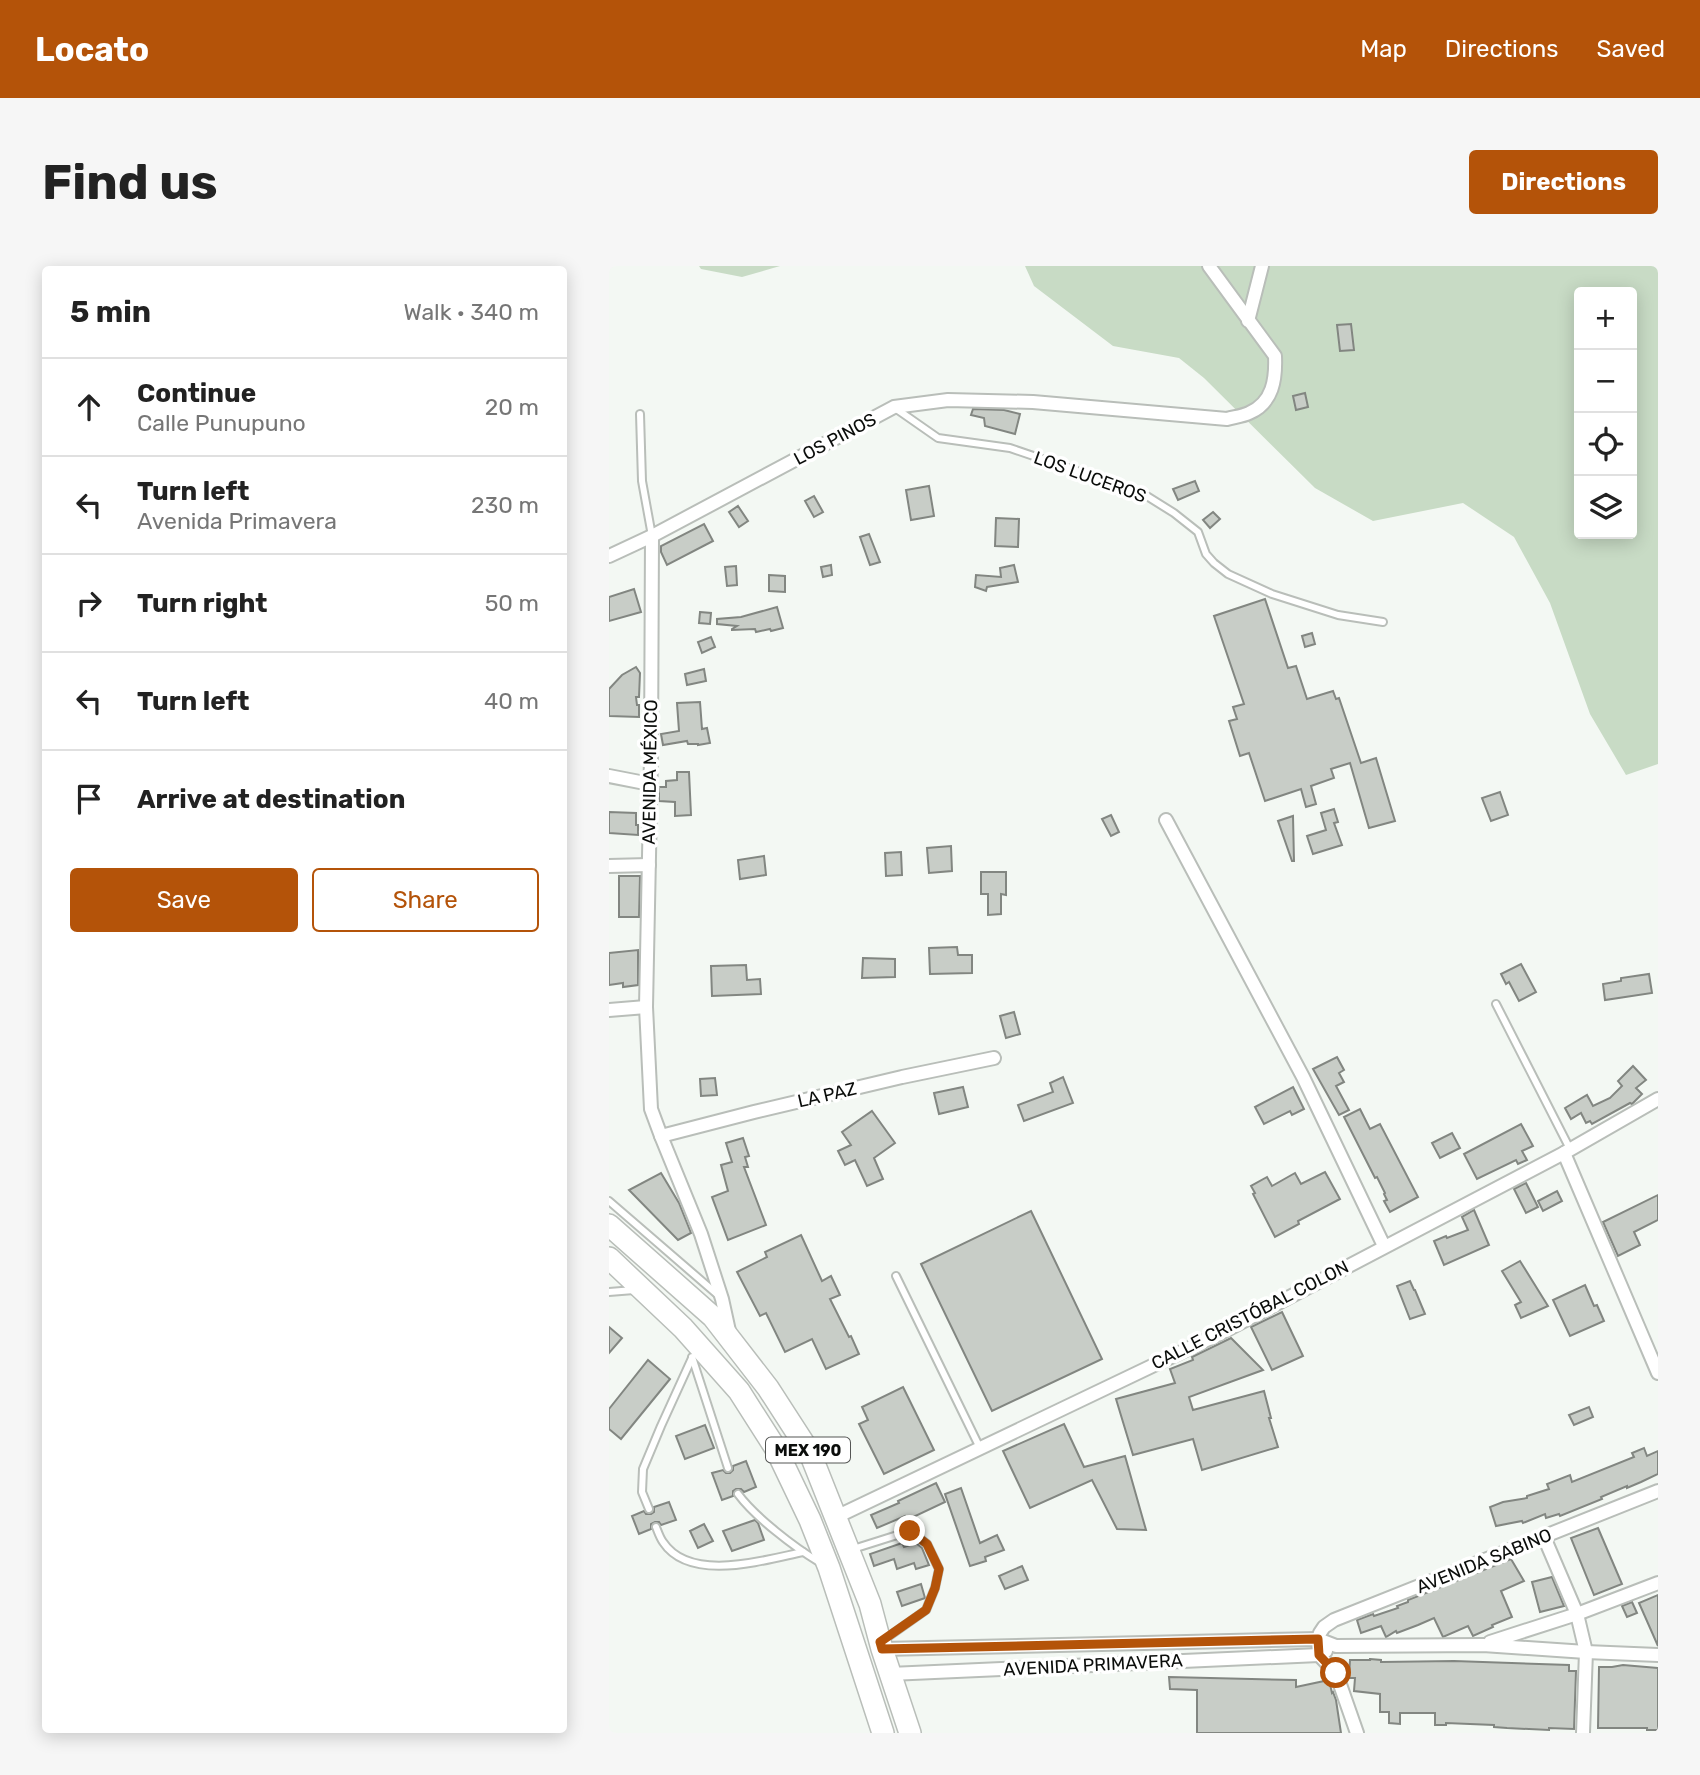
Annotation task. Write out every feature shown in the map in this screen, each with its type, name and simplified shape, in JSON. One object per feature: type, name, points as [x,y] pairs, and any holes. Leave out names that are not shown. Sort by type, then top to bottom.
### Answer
[{"type":"main road","name":"MEX 190","points":[[609,1225],[713,1317],[768,1388],[810,1453],[870,1604],[910,1733]]},
{"type":"main road","name":"MEX 190","points":[[609,1258],[683,1328],[739,1391],[776,1449],[810,1520],[829,1569],[883,1733]]},
{"type":"street","name":"LOS PINOS","points":[[609,556],[652,536],[894,407],[948,400],[1033,402],[1227,419],[1250,413],[1265,403],[1272,388],[1276,374],[1275,356],[1209,266]]},
{"type":"street","points":[[1248,321],[1262,266]]},
{"type":"street","name":"AVENIDA MÉXICO","points":[[652,536],[646,1007],[652,1109],[701,1234],[722,1299],[731,1341]]},
{"type":"street","points":[[609,776],[650,785]]},
{"type":"street","points":[[1166,820],[1303,1077],[1384,1246]]},
{"type":"street","points":[[609,866],[649,865]]},
{"type":"street","points":[[609,1010],[646,1007]]},
{"type":"street","name":"LA PAZ","points":[[661,1136],[902,1077],[995,1058]]},
{"type":"street","name":"CALLE CRISTÓBAL COLON","points":[[836,1517],[1219,1334],[1567,1151],[1658,1099]]},
{"type":"street","points":[[1567,1151],[1658,1373]]},
{"type":"street","name":"AVENIDA SABINO","points":[[1318,1639],[1324,1627],[1334,1620],[1658,1491]]},
{"type":"street","points":[[1545,1537],[1577,1614],[1586,1653],[1583,1733]]},
{"type":"street","points":[[1483,1645],[1577,1614],[1658,1583]]},
{"type":"street","points":[[1318,1639],[1319,1655],[1336,1673],[1357,1733]]},
{"type":"street","name":"AVENIDA PRIMAVERA","points":[[881,1645],[1318,1639],[1336,1646],[1483,1645],[1658,1656]]},
{"type":"street","name":"AVENIDA PRIMAVERA","points":[[890,1674],[1319,1655],[1336,1646]]},
{"type":"lane","name":"LOS LUCEROS","points":[[894,407],[937,438],[1010,449],[1142,492],[1198,532],[1206,554],[1214,564],[1228,573],[1272,594],[1325,611],[1383,622]]},
{"type":"lane","points":[[640,414],[642,481],[652,536]]},
{"type":"lane","points":[[1496,1004],[1567,1151]]},
{"type":"lane","points":[[609,1200],[722,1299]]},
{"type":"lane","points":[[896,1276],[980,1448]]},
{"type":"lane","points":[[609,1292],[642,1289]]},
{"type":"lane","points":[[683,1328],[729,1468]]},
{"type":"lane","points":[[649,1509],[642,1492],[643,1469],[692,1358]]},
{"type":"lane","points":[[738,1494],[746,1505],[803,1552],[829,1569]]},
{"type":"lane","points":[[656,1527],[663,1543],[679,1557],[705,1566],[729,1567],[803,1552]]},
{"type":"lane","points":[[849,1550],[910,1531],[927,1544],[939,1569],[926,1610],[881,1645]]},
{"type":"green space","points":[[699,266],[780,266],[742,277],[701,269]]},
{"type":"green space","points":[[1025,266],[1658,266],[1658,764],[1626,775],[1590,714],[1550,603],[1514,537],[1463,503],[1373,521],[1315,488],[1204,378],[1179,358],[1113,346],[1034,286]]},
{"type":"building","points":[[1351,324],[1354,350],[1340,351],[1337,325]]},
{"type":"building","points":[[1305,393],[1308,407],[1296,410],[1293,396]]},
{"type":"building","points":[[973,409],[1004,410],[1020,414],[1015,434],[985,426],[984,418],[971,415]]},
{"type":"building","points":[[1195,481],[1199,491],[1178,500],[1173,489]]},
{"type":"building","points":[[929,486],[934,516],[911,520],[906,490]]},
{"type":"building","points":[[814,496],[823,512],[814,517],[805,501]]},
{"type":"building","points":[[738,506],[748,521],[739,527],[729,512]]},
{"type":"building","points":[[1213,512],[1220,519],[1210,528],[1203,520]]},
{"type":"building","points":[[996,518],[1019,519],[1018,547],[995,546]]},
{"type":"building","points":[[704,524],[713,541],[667,565],[661,546]]},
{"type":"building","points":[[869,534],[880,562],[870,565],[860,537]]},
{"type":"building","points":[[831,565],[832,575],[823,577],[821,567]]},
{"type":"building","points":[[1014,565],[1018,582],[987,587],[986,591],[975,587],[976,575],[1001,577],[1000,568]]},
{"type":"building","points":[[736,566],[737,585],[727,586],[725,567]]},
{"type":"building","points":[[769,575],[785,576],[785,592],[769,591]]},
{"type":"building","points":[[634,589],[641,612],[609,621],[609,597]]},
{"type":"building","points":[[1265,599],[1288,668],[1296,666],[1307,699],[1333,691],[1336,699],[1339,698],[1361,763],[1376,758],[1395,821],[1369,828],[1350,763],[1331,769],[1334,778],[1311,786],[1316,804],[1306,807],[1301,789],[1265,801],[1249,753],[1240,756],[1229,721],[1237,719],[1233,707],[1244,704],[1214,616]]},
{"type":"building","points":[[777,607],[783,628],[756,632],[755,629],[732,630],[737,626],[717,624],[717,619],[741,617]]},
{"type":"building","points":[[700,612],[711,613],[710,624],[699,623]]},
{"type":"building","points":[[1312,633],[1315,644],[1305,647],[1302,636]]},
{"type":"building","points":[[711,637],[715,647],[702,653],[698,642]]},
{"type":"building","points":[[636,667],[640,673],[639,697],[636,697],[639,717],[609,716],[609,689],[622,675]]},
{"type":"building","points":[[704,669],[706,681],[687,685],[685,674]]},
{"type":"building","points":[[700,702],[702,729],[707,728],[710,743],[698,745],[688,744],[687,741],[663,745],[661,734],[679,731],[677,703]]},
{"type":"building","points":[[677,772],[689,772],[691,815],[675,816],[675,802],[659,801],[659,787],[666,787],[666,781],[677,780]]},
{"type":"building","points":[[1500,792],[1508,815],[1491,821],[1482,798]]},
{"type":"building","points":[[1334,809],[1338,822],[1334,823],[1342,845],[1313,854],[1307,836],[1326,830],[1321,813]]},
{"type":"building","points":[[609,812],[636,813],[638,835],[609,833]]},
{"type":"building","points":[[1111,815],[1119,832],[1111,836],[1102,819]]},
{"type":"building","points":[[1293,816],[1294,861],[1292,861],[1278,821]]},
{"type":"building","points":[[951,846],[952,871],[929,873],[927,848]]},
{"type":"building","points":[[901,852],[902,875],[886,876],[885,853]]},
{"type":"building","points":[[764,856],[766,875],[740,879],[738,860]]},
{"type":"building","points":[[981,872],[1006,872],[1006,895],[1001,894],[1001,914],[988,915],[988,894],[981,894]]},
{"type":"building","points":[[619,876],[640,876],[639,917],[619,917]]},
{"type":"building","points":[[957,947],[958,955],[972,955],[972,973],[930,974],[929,948]]},
{"type":"building","points":[[638,950],[638,985],[609,985],[609,953]]},
{"type":"building","points":[[863,958],[895,959],[895,977],[862,978]]},
{"type":"building","points":[[1521,964],[1536,992],[1519,1001],[1509,982],[1506,984],[1501,974]]},
{"type":"building","points":[[746,965],[747,980],[760,979],[761,994],[712,996],[711,966]]},
{"type":"building","points":[[1649,974],[1652,993],[1605,1000],[1603,984]]},
{"type":"building","points":[[1014,1012],[1020,1034],[1006,1038],[1000,1016]]},
{"type":"building","points":[[1337,1057],[1344,1070],[1339,1073],[1344,1082],[1336,1086],[1349,1110],[1339,1115],[1313,1069]]},
{"type":"building","points":[[1633,1066],[1646,1080],[1636,1088],[1642,1094],[1632,1104],[1592,1124],[1590,1121],[1586,1123],[1581,1113],[1571,1119],[1565,1108],[1587,1095],[1593,1106],[1610,1098],[1622,1086],[1618,1081]]},
{"type":"building","points":[[1063,1077],[1073,1103],[1024,1121],[1018,1105],[1053,1092],[1050,1083]]},
{"type":"building","points":[[715,1078],[717,1095],[701,1096],[700,1079]]},
{"type":"building","points":[[963,1087],[968,1107],[939,1114],[934,1093]]},
{"type":"building","points":[[1293,1087],[1304,1109],[1292,1115],[1290,1111],[1264,1124],[1255,1107]]},
{"type":"building","points":[[1360,1109],[1370,1129],[1380,1124],[1418,1197],[1390,1212],[1384,1201],[1387,1200],[1385,1193],[1344,1117]]},
{"type":"building","points":[[872,1111],[895,1143],[874,1158],[883,1179],[867,1186],[855,1160],[845,1165],[838,1151],[851,1145],[842,1132]]},
{"type":"building","points":[[1521,1124],[1533,1146],[1522,1151],[1527,1160],[1518,1164],[1516,1160],[1477,1179],[1464,1154]]},
{"type":"building","points":[[1452,1133],[1460,1148],[1440,1158],[1432,1143]]},
{"type":"building","points":[[743,1138],[749,1156],[745,1157],[748,1167],[744,1167],[766,1225],[728,1240],[712,1197],[728,1191],[721,1165],[732,1162],[726,1143]]},
{"type":"building","points":[[1325,1172],[1340,1199],[1298,1221],[1299,1224],[1275,1237],[1251,1186],[1267,1177],[1272,1186],[1295,1173],[1301,1184]]},
{"type":"building","points":[[661,1173],[679,1203],[691,1233],[678,1240],[629,1190]]},
{"type":"building","points":[[1526,1183],[1538,1207],[1526,1213],[1514,1189]]},
{"type":"building","points":[[1557,1191],[1562,1201],[1543,1211],[1538,1201]]},
{"type":"building","points":[[1658,1195],[1658,1220],[1634,1232],[1640,1245],[1618,1256],[1603,1222]]},
{"type":"building","points":[[1474,1210],[1489,1245],[1444,1265],[1434,1241],[1468,1230],[1462,1217]]},
{"type":"building","points":[[1031,1211],[1102,1359],[992,1411],[921,1264]]},
{"type":"building","points":[[801,1235],[822,1281],[831,1276],[840,1295],[830,1299],[859,1354],[826,1369],[812,1339],[785,1352],[766,1313],[760,1316],[737,1272],[767,1257],[765,1252]]},
{"type":"building","points":[[1520,1261],[1548,1306],[1521,1318],[1515,1305],[1521,1302],[1502,1271]]},
{"type":"building","points":[[1410,1281],[1425,1314],[1410,1319],[1397,1286]]},
{"type":"building","points":[[1585,1285],[1604,1321],[1570,1336],[1553,1300]]},
{"type":"building","points":[[1282,1312],[1303,1356],[1272,1370],[1251,1327]]},
{"type":"building","points":[[609,1327],[622,1338],[609,1353]]},
{"type":"building","points":[[1231,1338],[1263,1370],[1189,1397],[1193,1410],[1264,1391],[1278,1447],[1202,1470],[1193,1439],[1133,1455],[1116,1399],[1175,1383],[1170,1369],[1193,1360],[1192,1357]]},
{"type":"building","points":[[648,1360],[670,1379],[621,1439],[609,1429],[609,1409]]},
{"type":"building","points":[[903,1387],[934,1450],[884,1474],[859,1424],[868,1420],[862,1407]]},
{"type":"building","points":[[1589,1407],[1593,1417],[1574,1425],[1569,1415]]},
{"type":"building","points":[[1064,1424],[1084,1467],[1125,1456],[1146,1530],[1117,1529],[1092,1480],[1030,1508],[1003,1451]]},
{"type":"building","points":[[705,1425],[714,1448],[685,1459],[676,1436]]},
{"type":"building","points":[[1644,1448],[1647,1456],[1658,1451],[1658,1474],[1560,1516],[1559,1514],[1546,1518],[1545,1514],[1523,1523],[1496,1526],[1490,1507],[1527,1498],[1549,1489],[1547,1484],[1570,1475],[1572,1482],[1634,1457],[1632,1453]]},
{"type":"building","points":[[746,1461],[756,1487],[744,1492],[736,1489],[733,1496],[722,1500],[712,1473],[723,1470],[730,1473],[733,1466]]},
{"type":"building","points":[[936,1483],[945,1502],[907,1520],[905,1516],[877,1528],[871,1515]]},
{"type":"building","points":[[961,1488],[980,1543],[997,1535],[1004,1550],[985,1557],[986,1561],[970,1566],[945,1494]]},
{"type":"building","points":[[669,1502],[676,1520],[661,1525],[655,1522],[651,1524],[651,1529],[639,1534],[632,1516],[644,1511],[651,1514],[654,1507]]},
{"type":"building","points":[[755,1520],[764,1540],[732,1551],[723,1531]]},
{"type":"building","points":[[704,1524],[713,1541],[698,1548],[690,1531]]},
{"type":"building","points":[[1598,1528],[1622,1584],[1594,1595],[1571,1538]]},
{"type":"building","points":[[902,1543],[904,1547],[916,1543],[922,1548],[929,1565],[916,1569],[914,1563],[897,1569],[894,1559],[874,1566],[870,1554]]},
{"type":"building","points":[[1511,1559],[1524,1581],[1501,1591],[1512,1617],[1492,1625],[1493,1627],[1473,1636],[1468,1626],[1443,1637],[1434,1618],[1386,1637],[1381,1626],[1361,1633],[1357,1620],[1398,1608],[1397,1606],[1408,1600]]},
{"type":"building","points":[[1022,1566],[1028,1580],[1005,1589],[999,1576]]},
{"type":"building","points":[[1552,1577],[1564,1606],[1540,1612],[1532,1582]]},
{"type":"building","points":[[921,1584],[925,1598],[902,1606],[897,1592]]},
{"type":"building","points":[[1658,1595],[1658,1646],[1639,1603]]},
{"type":"building","points":[[1632,1602],[1637,1613],[1627,1617],[1622,1606]]},
{"type":"building","points":[[1370,1659],[1381,1662],[1454,1661],[1569,1665],[1569,1671],[1576,1671],[1574,1729],[1549,1730],[1446,1723],[1435,1725],[1435,1713],[1400,1713],[1400,1724],[1389,1723],[1389,1712],[1380,1712],[1380,1694],[1354,1691],[1355,1678],[1349,1678],[1350,1660]]},
{"type":"building","points":[[1623,1665],[1658,1668],[1658,1730],[1598,1728],[1599,1667]]},
{"type":"building","points":[[1169,1677],[1296,1680],[1296,1687],[1329,1680],[1336,1700],[1341,1733],[1197,1733],[1197,1690],[1170,1689]]},
{"type":"route","points":[[910,1531],[927,1544],[939,1569],[935,1588],[926,1610],[880,1642],[882,1649],[1318,1639],[1319,1655],[1336,1673]]}]
